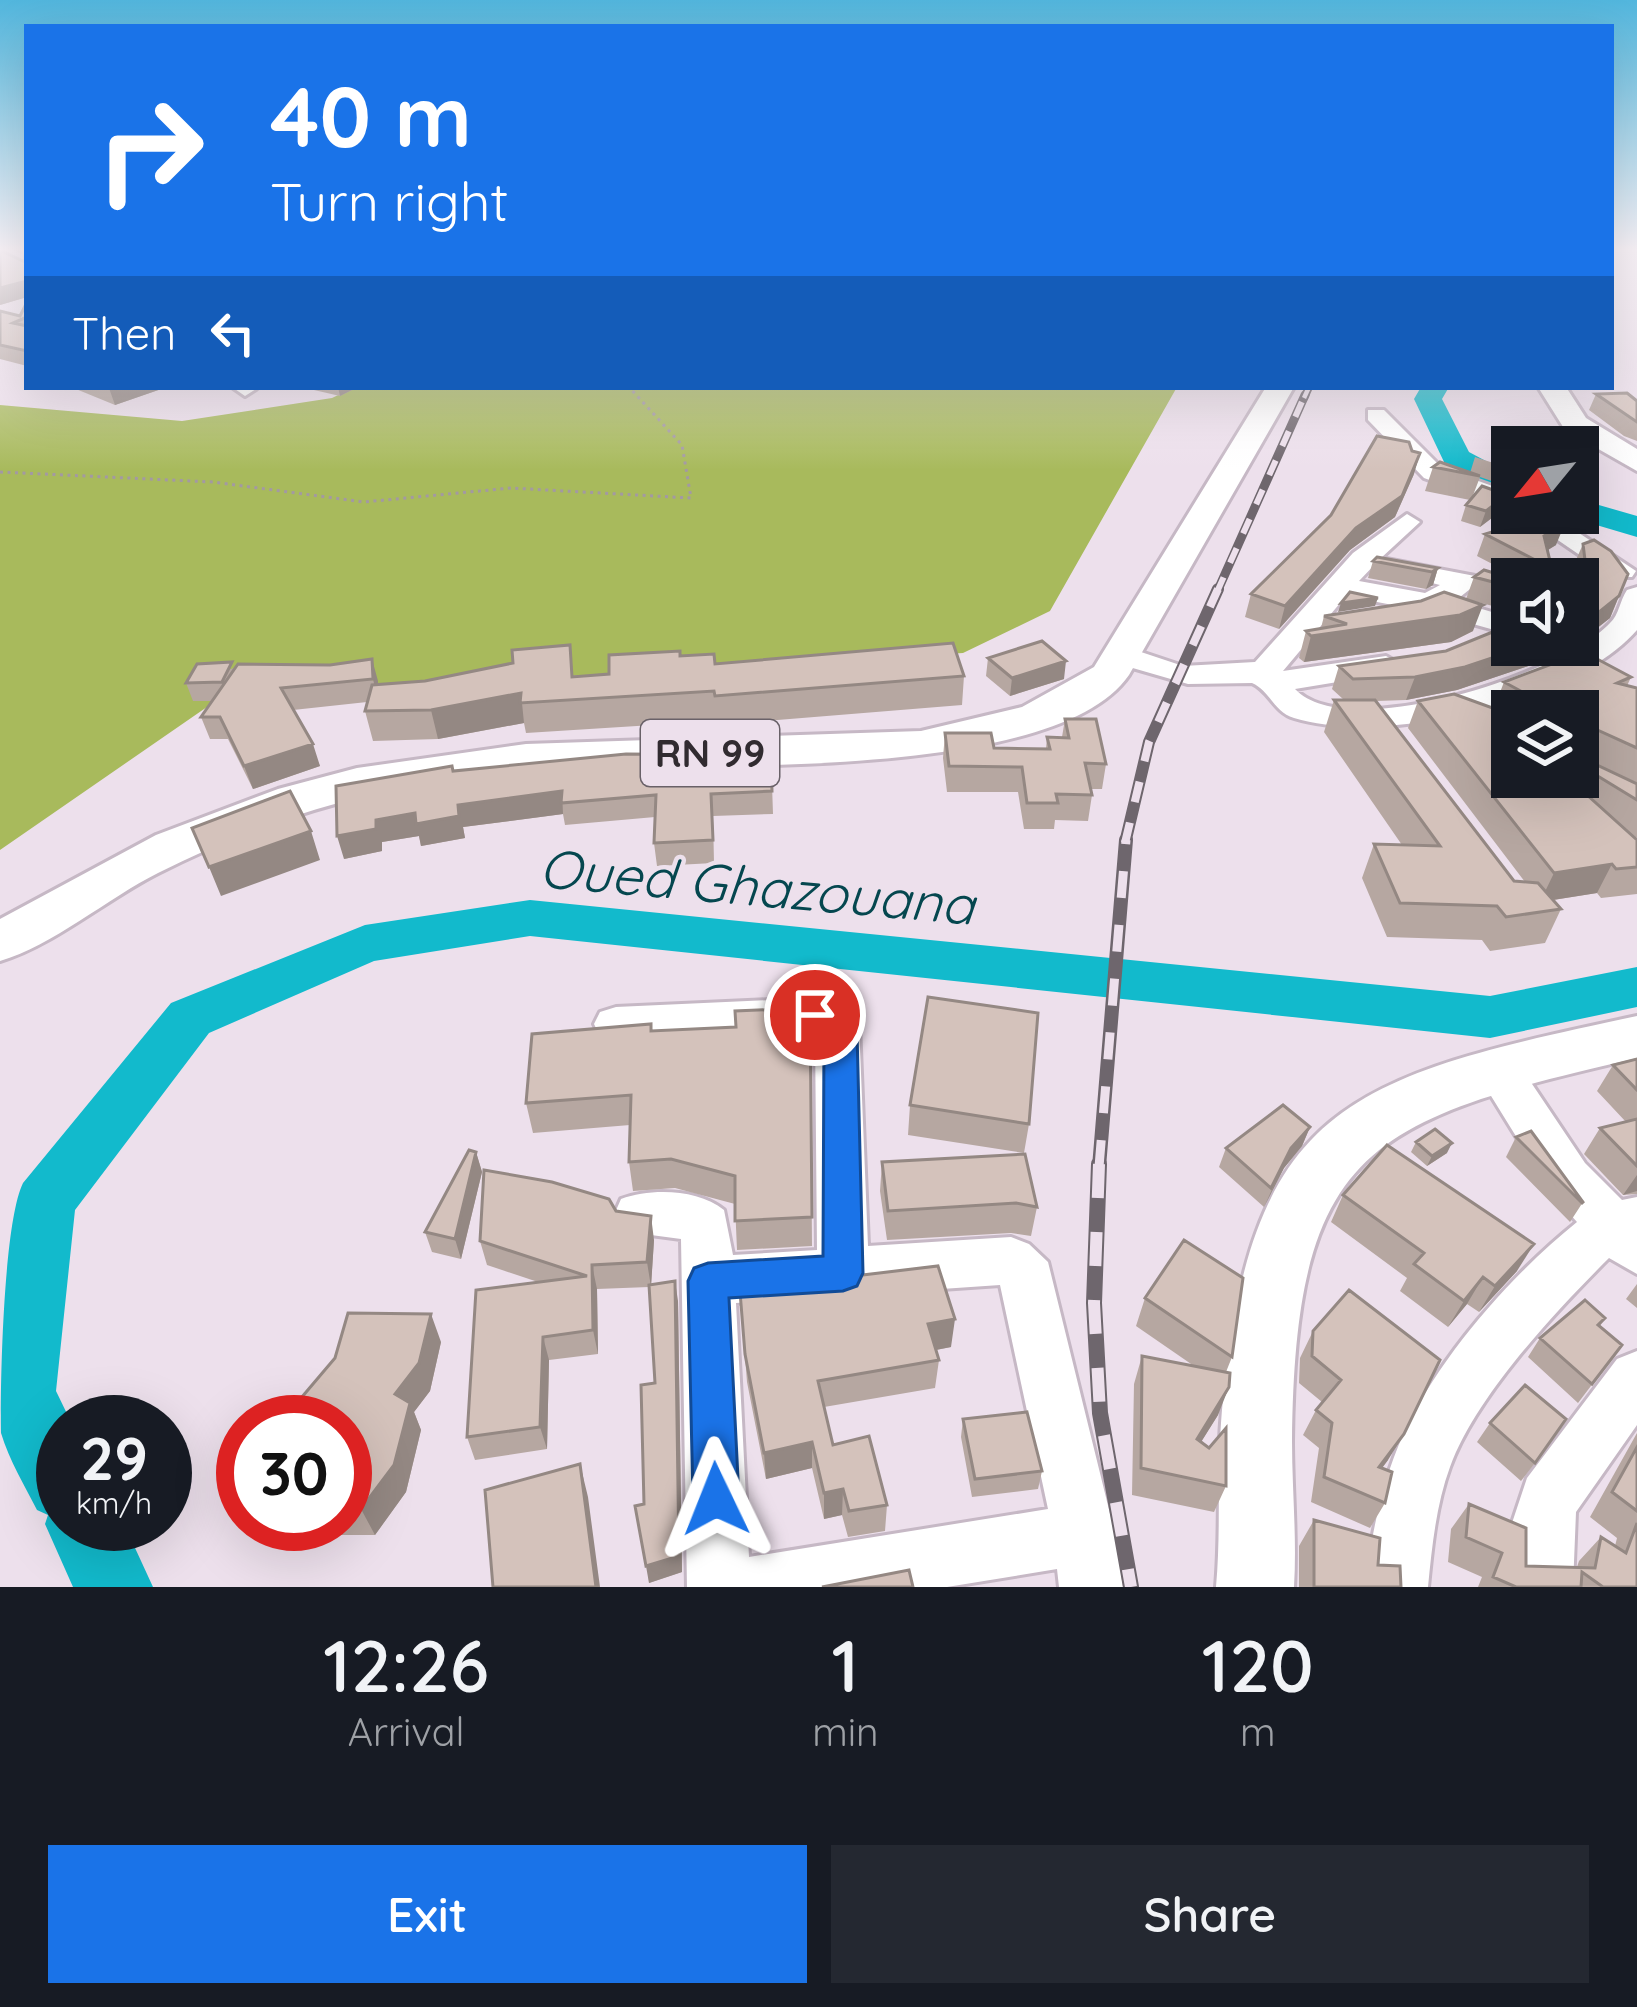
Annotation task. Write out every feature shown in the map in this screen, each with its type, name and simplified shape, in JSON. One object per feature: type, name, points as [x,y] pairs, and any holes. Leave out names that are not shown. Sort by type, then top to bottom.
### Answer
[{"type":"main road","name":"RN 99","points":[[0,943],[76,892],[188,837],[248,811],[364,777],[490,760],[925,746],[1034,719],[1078,698],[1109,675],[1278,390]]},
{"type":"main road","points":[[1554,390],[1575,424],[1637,462]]},
{"type":"main road","points":[[1255,1587],[1257,1422],[1279,1247],[1306,1189],[1346,1140],[1390,1107],[1449,1082],[1637,1037]]},
{"type":"street","points":[[1376,415],[1433,472],[1491,494]]},
{"type":"street","points":[[1266,675],[1363,559],[1407,522]]},
{"type":"street","points":[[1266,675],[1289,702],[1303,710],[1377,718],[1450,708],[1540,676],[1621,630],[1637,595],[1615,562],[1568,534]]},
{"type":"street","points":[[1562,558],[1588,545]]},
{"type":"street","points":[[1301,632],[1412,614],[1436,604],[1465,582],[1363,559]]},
{"type":"street","points":[[1340,586],[1491,620]]},
{"type":"street","points":[[1491,638],[1475,649],[1491,656]]},
{"type":"street","points":[[1123,655],[1179,672],[1266,675],[1422,660]]},
{"type":"street","points":[[1516,666],[1540,676]]},
{"type":"street","points":[[1450,708],[1491,723]]},
{"type":"street","points":[[1377,718],[1405,755]]},
{"type":"street","points":[[616,1024],[815,1015],[837,1024],[843,1273]]},
{"type":"street","points":[[1396,1587],[1407,1504],[1427,1447],[1519,1316],[1628,1232],[1542,1143],[1498,1070]]},
{"type":"street","points":[[639,1215],[703,1220],[719,1587]]},
{"type":"street","points":[[708,1281],[1011,1261],[1024,1271],[1087,1560],[752,1587]]},
{"type":"street","points":[[1541,1587],[1542,1526],[1548,1499],[1637,1378]]},
{"type":"path","points":[[0,472],[213,482],[364,502],[511,488],[691,498],[682,445],[629,390]]},
{"type":"green space","points":[[349,390],[1175,390],[1050,611],[963,653],[220,698],[0,850],[0,405],[182,421],[332,398]]},
{"type":"building","points":[[0,322],[24,325],[24,350],[0,345]]},
{"type":"building","points":[[1627,393],[1637,401],[1637,422],[1596,394]]},
{"type":"building","points":[[1377,436],[1409,442],[1412,451],[1420,453],[1402,496],[1356,528],[1285,606],[1251,594],[1331,515]]},
{"type":"building","points":[[1440,462],[1480,476],[1433,467]]},
{"type":"building","points":[[1482,486],[1491,489],[1491,507],[1486,511],[1466,505]]},
{"type":"building","points":[[1485,534],[1547,534],[1549,558],[1531,558]]},
{"type":"building","points":[[1594,540],[1611,551],[1628,574],[1619,596],[1599,612],[1599,558],[1585,558],[1583,544]]},
{"type":"building","points":[[1377,557],[1438,568],[1432,572],[1373,561]]},
{"type":"building","points":[[1484,570],[1491,572],[1491,581],[1474,577]]},
{"type":"building","points":[[1350,592],[1378,598],[1341,603]]},
{"type":"building","points":[[1444,592],[1483,605],[1460,615],[1311,636],[1306,631],[1347,624],[1324,616],[1421,601]]},
{"type":"building","points":[[1491,633],[1491,658],[1465,667],[1415,677],[1353,679],[1339,666],[1446,651]]},
{"type":"building","points":[[1042,641],[1066,661],[1012,678],[988,658]]},
{"type":"building","points":[[953,643],[964,676],[715,696],[714,691],[520,703],[521,693],[431,710],[365,711],[372,685],[425,681],[513,663],[512,650],[570,645],[572,677],[609,674],[609,655],[680,651],[680,656],[714,654],[715,664]]},
{"type":"building","points":[[372,659],[373,679],[281,688],[313,744],[244,766],[220,717],[201,717],[238,664],[330,665]]},
{"type":"building","points":[[1599,660],[1631,677],[1617,683],[1637,688],[1637,748],[1599,731],[1599,690],[1519,690],[1504,682],[1547,666],[1599,666]]},
{"type":"building","points":[[232,662],[222,682],[186,683],[197,664]]},
{"type":"building","points":[[1454,694],[1491,707],[1491,793],[1418,701]]},
{"type":"building","points":[[1334,700],[1375,700],[1514,881],[1538,883],[1561,909],[1506,917],[1497,906],[1400,903],[1374,844],[1440,846]]},
{"type":"building","points":[[1065,719],[1096,719],[1106,764],[1085,763],[1092,795],[1056,794],[1058,803],[1027,803],[1022,767],[949,766],[945,733],[991,733],[994,748],[1050,749],[1047,737],[1069,738]]},
{"type":"building","points":[[626,754],[771,755],[772,791],[711,794],[713,840],[654,843],[656,795],[561,803],[562,791],[458,805],[459,816],[416,824],[415,813],[376,820],[376,829],[337,836],[336,786],[452,766],[453,771]]},
{"type":"building","points":[[1599,766],[1637,784],[1637,800],[1599,777]]},
{"type":"building","points":[[290,791],[311,831],[209,867],[192,828]]},
{"type":"building","points":[[1495,798],[1590,798],[1637,840],[1637,867],[1616,869],[1612,864],[1554,873]]},
{"type":"building","points":[[928,997],[1038,1013],[1029,1124],[910,1105]]},
{"type":"building","points":[[810,1008],[812,1217],[735,1221],[735,1176],[671,1159],[629,1162],[631,1095],[526,1103],[532,1034],[651,1024],[651,1031],[736,1027],[735,1011]]},
{"type":"building","points":[[1637,1059],[1637,1090],[1613,1065]]},
{"type":"building","points":[[1283,1105],[1310,1127],[1291,1148],[1271,1188],[1226,1148]]},
{"type":"building","points":[[1637,1119],[1637,1166],[1600,1128]]},
{"type":"building","points":[[1435,1129],[1452,1143],[1432,1156],[1416,1142]]},
{"type":"building","points":[[1531,1131],[1583,1202],[1582,1203],[1516,1137]]},
{"type":"building","points":[[1387,1145],[1534,1244],[1495,1286],[1483,1277],[1464,1301],[1414,1264],[1424,1253],[1343,1195]]},
{"type":"building","points":[[469,1150],[476,1152],[455,1239],[425,1232]]},
{"type":"building","points":[[1025,1154],[1037,1207],[1016,1203],[888,1211],[882,1162]]},
{"type":"building","points":[[484,1170],[552,1182],[609,1199],[616,1211],[651,1216],[647,1262],[592,1265],[593,1330],[543,1337],[540,1427],[467,1437],[476,1290],[587,1276],[480,1241]]},
{"type":"building","points":[[1184,1240],[1243,1278],[1232,1357],[1145,1298]]},
{"type":"building","points":[[938,1266],[955,1319],[928,1324],[939,1360],[818,1381],[833,1445],[869,1436],[887,1505],[849,1511],[843,1489],[824,1493],[812,1442],[764,1453],[745,1354],[739,1279],[811,1274],[812,1281]]},
{"type":"building","points":[[675,1281],[679,1556],[646,1566],[635,1506],[644,1504],[641,1385],[655,1383],[649,1285]]},
{"type":"building","points":[[1349,1290],[1440,1360],[1404,1434],[1379,1467],[1392,1472],[1385,1503],[1324,1477],[1332,1423],[1316,1410],[1341,1380],[1312,1356],[1313,1331]]},
{"type":"building","points":[[1585,1300],[1605,1318],[1598,1325],[1622,1345],[1592,1384],[1540,1338]]},
{"type":"building","points":[[348,1313],[431,1314],[419,1363],[395,1394],[410,1403],[394,1465],[372,1494],[372,1395],[304,1395],[335,1358]]},
{"type":"building","points":[[1142,1356],[1230,1373],[1229,1387],[1197,1439],[1209,1448],[1226,1428],[1226,1486],[1141,1468]]},
{"type":"building","points":[[1525,1385],[1566,1419],[1535,1463],[1490,1423]]},
{"type":"building","points":[[1027,1412],[1042,1471],[975,1479],[963,1419]]},
{"type":"building","points":[[1637,1447],[1637,1511],[1612,1492]]},
{"type":"building","points":[[580,1464],[596,1587],[493,1587],[485,1490]]},
{"type":"building","points":[[1469,1504],[1526,1528],[1526,1566],[1595,1568],[1601,1537],[1626,1553],[1637,1523],[1637,1587],[1603,1587],[1582,1572],[1581,1587],[1516,1587],[1493,1577],[1502,1553],[1466,1537]]},
{"type":"building","points":[[1314,1520],[1380,1538],[1378,1565],[1400,1566],[1401,1587],[1314,1587]]},
{"type":"building","points":[[909,1570],[913,1587],[822,1587]]},
{"type":"waterway","name":"Oued Ghazouana","points":[[1433,390],[1428,399],[1456,458],[1491,476]]},
{"type":"waterway","name":"Oued Ghazouana","points":[[1599,515],[1637,527]]},
{"type":"waterway","name":"Oued Ghazouana","points":[[36,1428],[20,1395],[45,1202],[190,1018],[365,944],[530,918],[1490,1017],[1637,987]]},
{"type":"waterway","name":"Oued Ghazouana","points":[[96,1551],[114,1587]]},
{"type":"railway","points":[[1304,398],[1308,390]]},
{"type":"railway","points":[[1217,592],[1305,395]]},
{"type":"railway","points":[[1125,843],[1149,742],[1218,589]]},
{"type":"railway","points":[[1099,1167],[1126,840]]},
{"type":"railway","points":[[1099,1164],[1094,1303],[1100,1413],[1131,1587]]},
{"type":"route","points":[[716,1499],[708,1281],[843,1273],[841,1032],[829,1018],[815,1015]]}]
